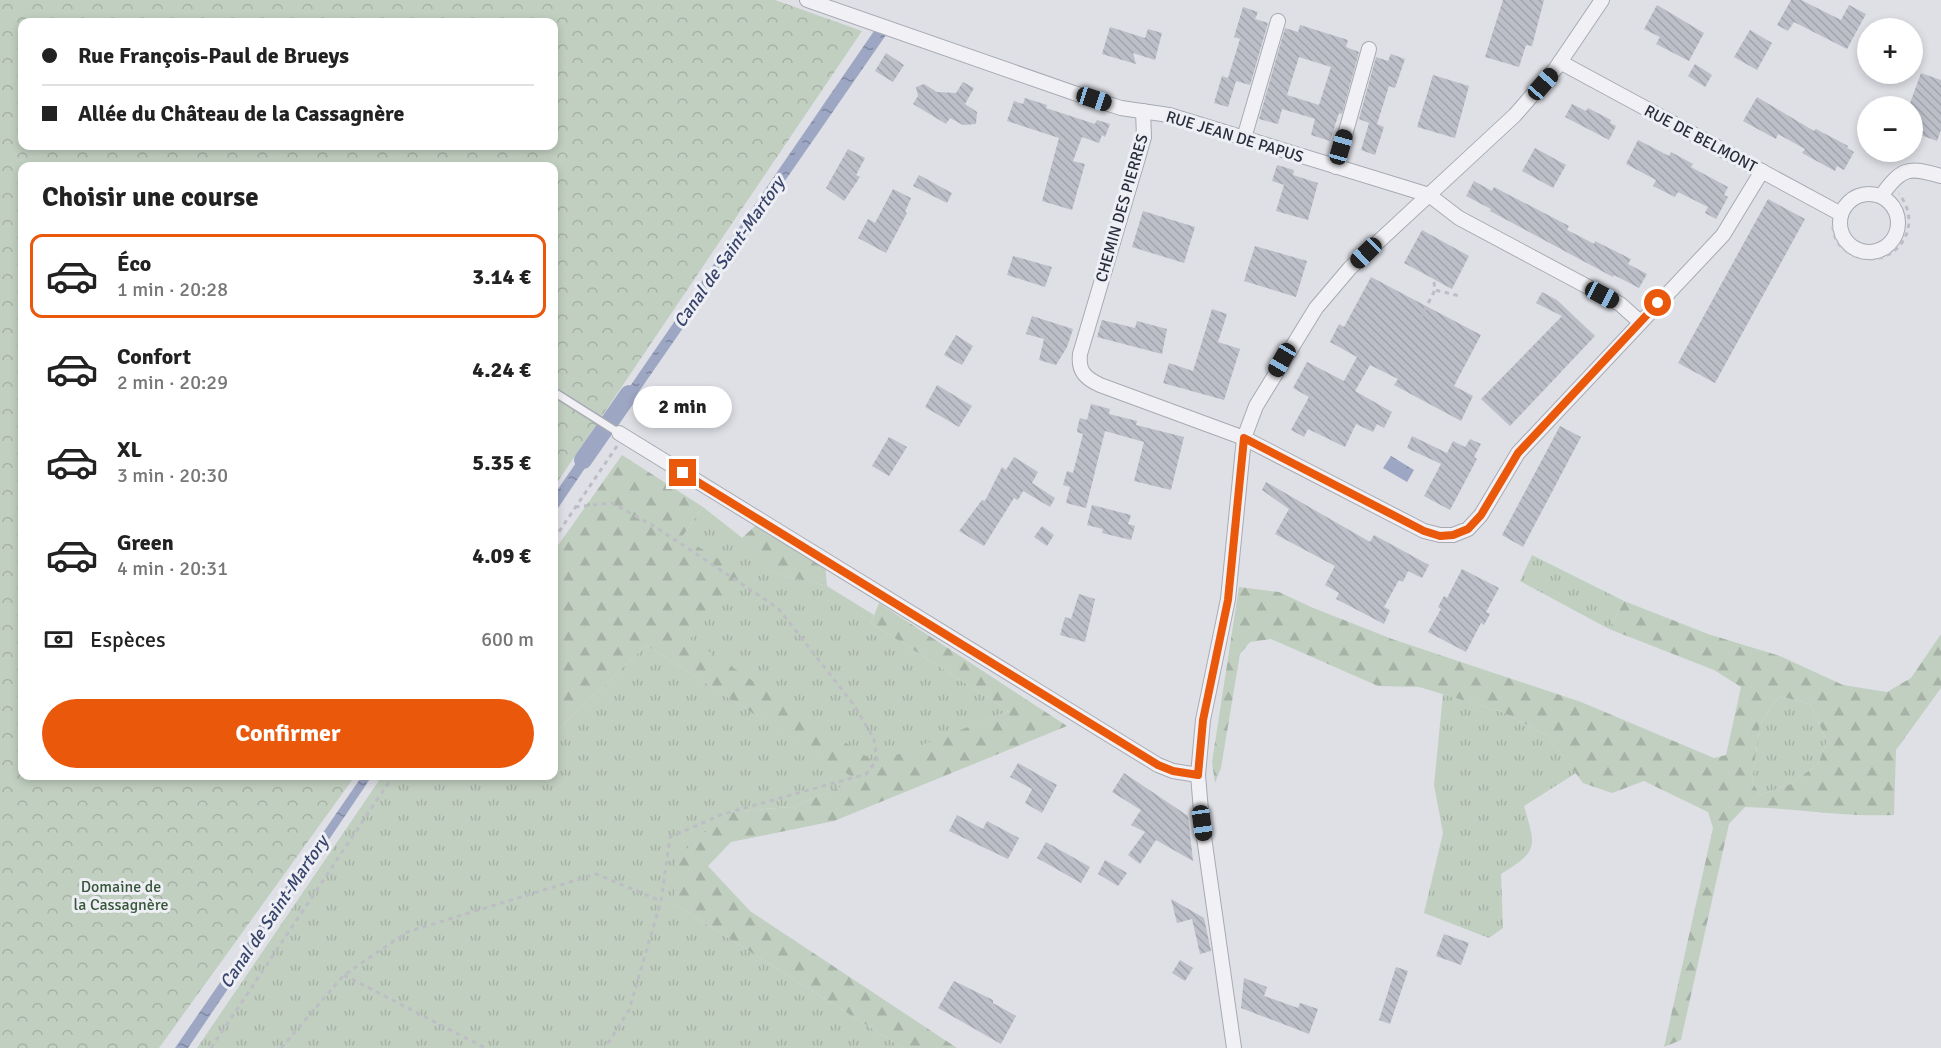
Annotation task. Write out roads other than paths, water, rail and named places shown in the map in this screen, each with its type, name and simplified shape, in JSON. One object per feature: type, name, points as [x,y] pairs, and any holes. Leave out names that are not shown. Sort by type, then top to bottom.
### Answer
[{"type":"street","name":"CHEMIN DES PIERRES","points":[[807,0],[1074,93],[1121,108],[1143,111],[1144,137],[1080,354],[1081,371],[1089,380],[1100,386],[1244,438],[1424,531],[1440,536],[1453,535],[1468,529],[1481,515],[1518,453],[1639,321],[1723,235],[1762,171]]},
{"type":"street","points":[[1234,1048],[1202,823],[1198,775],[1203,720],[1228,600],[1244,438],[1256,406],[1316,308],[1350,268],[1515,115],[1560,62],[1601,0]]},
{"type":"street","points":[[1244,138],[1278,21]]},
{"type":"street","points":[[1336,167],[1369,49]]},
{"type":"street","name":"RUE DE BELMONT","points":[[1560,62],[1841,214]]},
{"type":"street","name":"RUE JEAN DE PAPUS","points":[[1143,111],[1169,115],[1429,195]]},
{"type":"street","points":[[1881,196],[1895,177],[1902,172],[1916,169],[1941,176]]},
{"type":"street","points":[[1872,194],[1881,196],[1892,205],[1898,218],[1896,236],[1886,248],[1870,253],[1851,247],[1840,231],[1841,214],[1845,206],[1857,197],[1872,194]]},
{"type":"street","points":[[1429,195],[1459,218],[1620,304],[1639,321]]},
{"type":"street","points":[[621,434],[1158,765],[1173,771],[1198,775]]},
{"type":"lane","points":[[558,395],[621,434]]},
{"type":"water","points":[[874,31],[886,35],[622,416],[613,411]]},
{"type":"water","points":[[593,438],[602,443],[558,508],[558,489]]},
{"type":"water","points":[[1391,456],[1414,470],[1407,482],[1383,468]]},
{"type":"water","points":[[359,780],[369,780],[188,1048],[175,1048]]},
{"type":"waterway","name":"Canal de Saint-Martory","points":[[583,460],[629,394]]},
{"type":"park label","name":"Domaine de la Cassagnère","points":[[121,895]]}]
